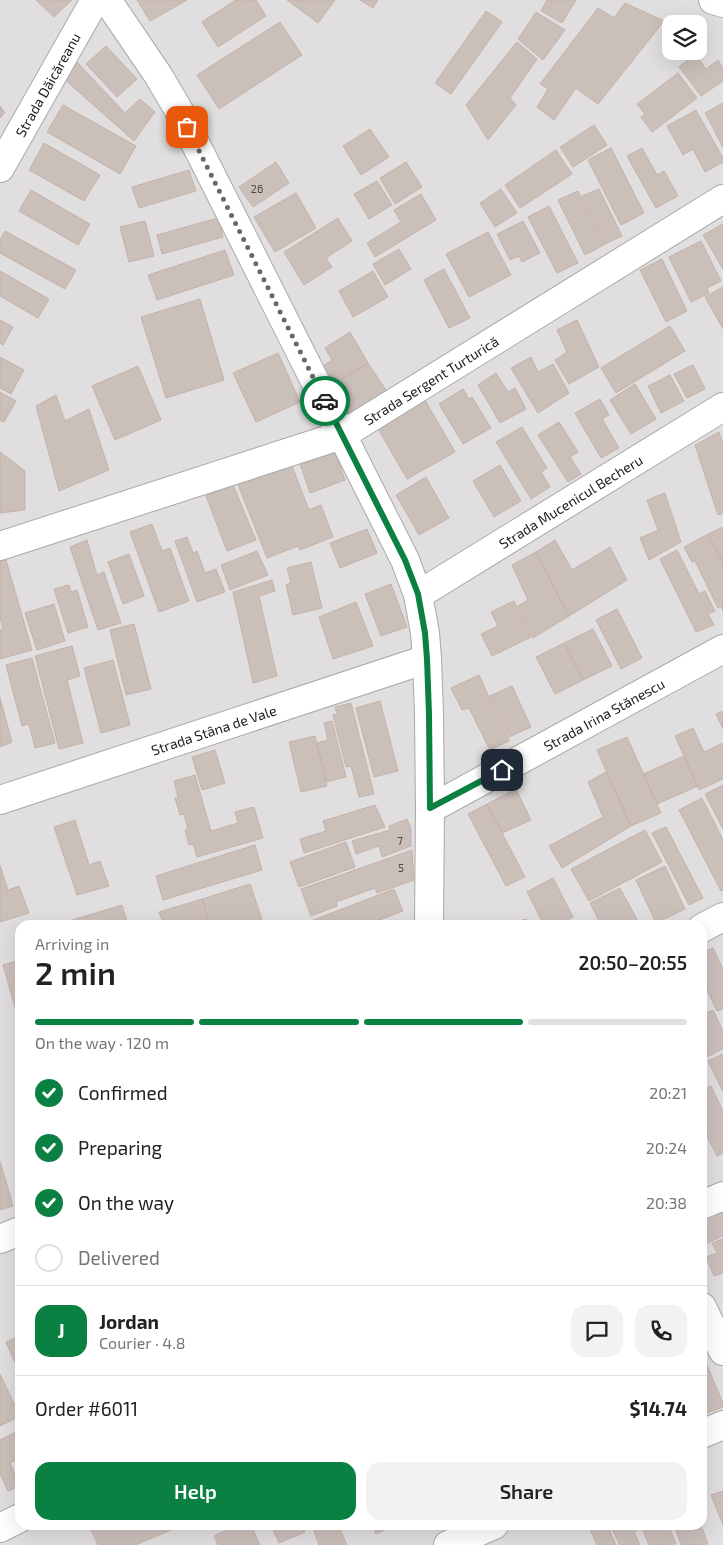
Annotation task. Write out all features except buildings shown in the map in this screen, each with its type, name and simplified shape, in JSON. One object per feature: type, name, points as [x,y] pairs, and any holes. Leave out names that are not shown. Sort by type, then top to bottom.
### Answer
[{"type":"street","name":"Strada Dăicăreanu","points":[[0,168],[95,0]]},
{"type":"street","points":[[107,0],[158,75],[178,109],[405,560],[418,594],[425,633],[429,714],[429,920]]},
{"type":"street","points":[[713,0],[723,2]]},
{"type":"street","name":"Strada Sergent Turturică","points":[[0,546],[342,435],[723,199]]},
{"type":"street","name":"Strada Mucenicul Becheru","points":[[418,594],[723,407]]},
{"type":"street","name":"Strada Irina Stănescu","points":[[430,808],[723,649]]},
{"type":"street","name":"Strada Stâna de Vale","points":[[0,800],[427,659]]},
{"type":"street","points":[[707,925],[723,917]]},
{"type":"street","points":[[707,1203],[723,1196]]},
{"type":"street","points":[[0,1239],[15,1233]]},
{"type":"street","points":[[707,1317],[723,1351]]},
{"type":"street","points":[[707,1432],[723,1425]]},
{"type":"street","points":[[0,1528],[15,1520]]},
{"type":"street","points":[[448,1545],[482,1530]]},
{"type":"shaded area","points":[[0,0],[723,0],[723,1545],[0,1545]]},
{"type":"way so far","points":[[187,127],[325,401]]},
{"type":"route","points":[[325,401],[405,560],[418,594],[425,633],[427,659],[430,808],[502,770]]}]
